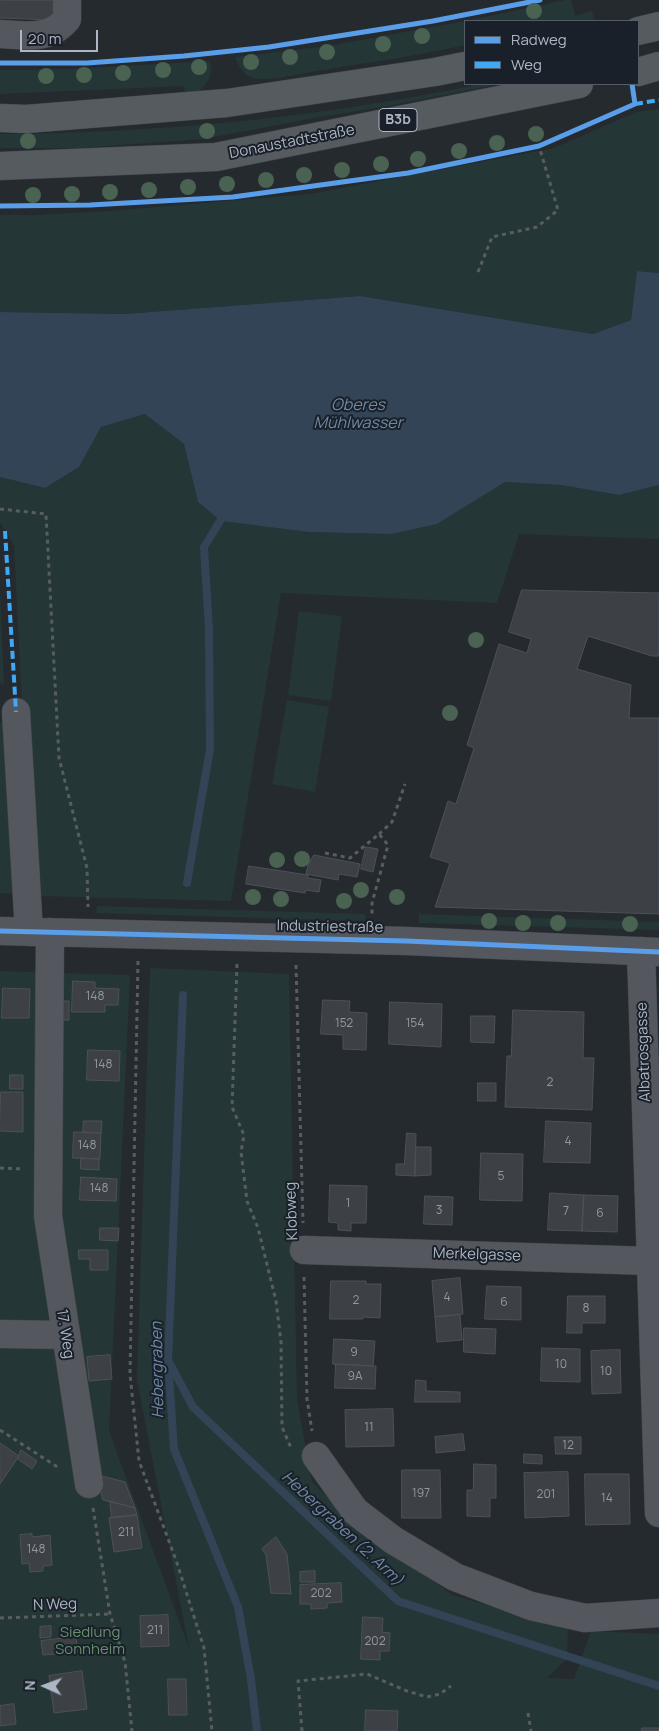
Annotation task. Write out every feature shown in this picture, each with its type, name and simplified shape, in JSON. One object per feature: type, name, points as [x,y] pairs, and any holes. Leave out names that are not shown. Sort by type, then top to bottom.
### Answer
[{"type":"main road","points":[[639,31],[659,26]]},
{"type":"main road","points":[[0,118],[26,119],[227,103],[464,66]]},
{"type":"main road","points":[[639,72],[659,66]]},
{"type":"main road","name":"Donaustadtstraße","points":[[0,166],[216,157],[574,85]]},
{"type":"street","points":[[0,34],[43,35],[60,28],[67,19],[67,0]]},
{"type":"street","name":"17. Weg","points":[[16,712],[40,932],[48,1216],[89,1484]]},
{"type":"street","name":"Industriestraße","points":[[0,931],[371,940],[650,952]]},
{"type":"street","name":"Albatrosgasse","points":[[650,952],[650,1261],[659,1513]]},
{"type":"street","name":"Merkelgasse","points":[[304,1250],[650,1261]]},
{"type":"street","points":[[0,1334],[65,1335]]},
{"type":"street","points":[[307,1454],[355,1511],[393,1540],[455,1577],[530,1606],[585,1618],[659,1613]]},
{"type":"path","points":[[530,148],[548,142]]},
{"type":"path","points":[[478,272],[492,236],[537,228],[558,210],[539,146]]},
{"type":"path","points":[[0,509],[46,514],[59,758],[87,868],[89,933]]},
{"type":"path","points":[[325,853],[350,858],[379,834],[392,822],[405,784]]},
{"type":"path","points":[[371,940],[372,903],[388,845],[379,834]]},
{"type":"path","points":[[139,934],[130,1374],[139,1462],[176,1560],[204,1648],[212,1731]]},
{"type":"path","points":[[237,961],[232,1107],[244,1135],[241,1152],[247,1201],[258,1228],[276,1301],[281,1342],[282,1427],[291,1447],[307,1454]]},
{"type":"path","points":[[0,1430],[74,1478],[89,1484],[110,1614],[125,1662],[132,1731]]},
{"type":"path","points":[[302,1731],[298,1681],[367,1674],[407,1691],[427,1697],[440,1694],[451,1686]]},
{"type":"path","points":[[528,1713],[531,1731]]},
{"type":"green space","points":[[571,0],[575,16],[592,11],[595,20],[471,20]]},
{"type":"green space","points":[[464,21],[464,45],[283,77],[252,78],[241,69],[235,57],[328,46]]},
{"type":"green space","points":[[210,61],[211,70],[209,78],[205,86],[198,92],[185,93],[184,86],[0,94],[0,70],[71,69]]},
{"type":"green space","points":[[476,85],[495,85],[203,139],[80,148],[0,148],[0,134],[121,130],[242,121],[362,106]]},
{"type":"green space","points":[[659,109],[659,273],[637,271],[631,320],[593,334],[360,296],[125,314],[0,312],[0,215],[109,211],[310,194],[554,148],[636,112]]},
{"type":"green space","points":[[145,414],[184,444],[198,502],[221,521],[308,532],[392,534],[437,524],[505,482],[561,485],[619,495],[659,485],[659,539],[519,534],[497,603],[281,593],[231,901],[37,896],[22,706],[14,545],[0,522],[0,477],[45,488],[79,467],[101,427]]},
{"type":"green space","points":[[0,592],[4,684],[0,683]]},
{"type":"green space","points":[[299,611],[342,616],[331,701],[288,695]]},
{"type":"green space","points":[[287,700],[329,707],[315,792],[272,784]]},
{"type":"green space","points":[[0,723],[5,723],[18,894],[0,893]]},
{"type":"green space","points":[[97,906],[365,914],[365,921],[96,913]]},
{"type":"green space","points":[[419,914],[659,922],[659,930],[419,923]]},
{"type":"green space","name":"Siedlung Sonnheim","points":[[150,968],[289,974],[297,1399],[312,1482],[354,1522],[452,1595],[568,1628],[567,1659],[547,1678],[574,1679],[591,1631],[659,1634],[659,1731],[0,1731],[0,971],[130,975],[109,1431],[189,1648],[137,1380]]},
{"type":"water","name":"Oberes Mühlwasser","points":[[637,271],[659,273],[659,485],[619,495],[561,485],[505,482],[437,524],[392,534],[308,532],[221,521],[198,502],[184,444],[145,414],[101,427],[79,467],[45,488],[0,477],[0,312],[125,314],[360,296],[593,334],[631,320]]},
{"type":"building","points":[[0,0],[54,0],[53,20],[0,18]]},
{"type":"building","points":[[522,590],[659,593],[659,656],[652,656],[588,636],[577,669],[631,685],[629,718],[659,718],[659,914],[435,907],[450,863],[430,857],[448,801],[456,804],[474,748],[467,745],[499,644],[527,653],[531,639],[509,632]]},
{"type":"building","points":[[366,847],[378,849],[373,872],[361,869]]},
{"type":"building","points":[[314,855],[360,864],[357,877],[339,874],[338,880],[306,874],[308,865]]},
{"type":"building","points":[[249,866],[308,875],[308,878],[321,880],[319,892],[306,890],[305,893],[246,884]]},
{"type":"building","points":[[73,981],[95,982],[95,988],[119,989],[118,1005],[105,1005],[105,1012],[72,1012]]},
{"type":"building","points":[[3,988],[30,989],[29,1018],[2,1018]]},
{"type":"building","points":[[323,1000],[350,1001],[349,1012],[367,1013],[366,1050],[343,1049],[343,1035],[321,1034]]},
{"type":"building","points":[[60,1001],[69,1001],[69,1020],[60,1020]]},
{"type":"building","points":[[390,1002],[442,1004],[441,1047],[389,1044]]},
{"type":"building","points":[[513,1010],[584,1012],[583,1058],[594,1058],[592,1110],[505,1107],[507,1056],[511,1056]]},
{"type":"building","points":[[471,1016],[495,1016],[494,1043],[471,1042]]},
{"type":"building","points":[[88,1050],[120,1051],[119,1081],[87,1080]]},
{"type":"building","points":[[10,1075],[23,1075],[23,1089],[10,1089]]},
{"type":"building","points":[[478,1083],[496,1083],[496,1101],[478,1101]]},
{"type":"building","points":[[1,1092],[23,1092],[23,1132],[0,1131]]},
{"type":"building","points":[[84,1121],[102,1121],[101,1133],[83,1132]]},
{"type":"building","points":[[546,1121],[591,1123],[590,1163],[544,1162]]},
{"type":"building","points":[[74,1132],[101,1133],[100,1159],[73,1158]]},
{"type":"building","points":[[407,1133],[416,1134],[415,1176],[396,1175],[396,1164],[404,1164]]},
{"type":"building","points":[[416,1147],[431,1147],[431,1175],[415,1176]]},
{"type":"building","points":[[481,1153],[523,1154],[522,1201],[480,1200]]},
{"type":"building","points":[[81,1158],[99,1159],[99,1170],[81,1169]]},
{"type":"building","points":[[81,1177],[117,1179],[116,1201],[80,1200]]},
{"type":"building","points":[[330,1185],[367,1186],[366,1223],[351,1223],[351,1231],[338,1230],[338,1223],[329,1222]]},
{"type":"building","points":[[550,1193],[584,1195],[582,1231],[548,1230]]},
{"type":"building","points":[[584,1195],[618,1196],[617,1232],[582,1231]]},
{"type":"building","points":[[425,1196],[453,1197],[452,1225],[424,1224]]},
{"type":"building","points":[[100,1228],[119,1228],[118,1241],[100,1240]]},
{"type":"building","points":[[79,1250],[108,1250],[108,1270],[90,1270],[90,1259],[79,1259]]},
{"type":"building","points":[[460,1278],[463,1314],[435,1317],[432,1281]]},
{"type":"building","points":[[331,1281],[366,1281],[366,1284],[381,1284],[380,1318],[330,1319]]},
{"type":"building","points":[[487,1286],[521,1287],[521,1320],[485,1319]]},
{"type":"building","points":[[568,1296],[605,1296],[605,1323],[582,1323],[582,1333],[567,1333]]},
{"type":"building","points":[[460,1315],[462,1340],[437,1342],[435,1317]]},
{"type":"building","points":[[464,1328],[496,1329],[495,1354],[464,1352]]},
{"type":"building","points":[[334,1339],[375,1341],[373,1366],[333,1364]]},
{"type":"building","points":[[542,1348],[580,1349],[580,1382],[541,1381]]},
{"type":"building","points":[[620,1350],[621,1393],[592,1394],[591,1351]]},
{"type":"building","points":[[110,1355],[112,1379],[89,1381],[87,1357]]},
{"type":"building","points":[[336,1364],[376,1366],[375,1389],[335,1388]]},
{"type":"building","points":[[416,1380],[426,1381],[426,1391],[460,1392],[460,1402],[415,1402]]},
{"type":"building","points":[[393,1409],[394,1446],[346,1447],[345,1410]]},
{"type":"building","points":[[463,1434],[465,1450],[436,1453],[435,1437]]},
{"type":"building","points":[[555,1437],[581,1437],[581,1454],[556,1454]]},
{"type":"building","points":[[0,1443],[19,1456],[0,1484]]},
{"type":"building","points":[[21,1450],[37,1461],[32,1469],[18,1459]]},
{"type":"building","points":[[524,1454],[542,1455],[542,1464],[524,1463]]},
{"type":"building","points":[[474,1464],[496,1465],[496,1498],[490,1498],[490,1517],[467,1516],[467,1490],[473,1490]]},
{"type":"building","points":[[402,1470],[440,1470],[441,1518],[402,1518]]},
{"type":"building","points":[[568,1472],[569,1516],[525,1518],[524,1473]]},
{"type":"building","points":[[585,1474],[629,1474],[630,1524],[586,1525]]},
{"type":"building","points":[[98,1475],[125,1482],[135,1508],[103,1500]]},
{"type":"building","points":[[110,1501],[135,1508],[137,1515],[112,1518]]},
{"type":"building","points":[[137,1515],[142,1548],[114,1552],[109,1518]]},
{"type":"building","points":[[32,1534],[32,1537],[50,1535],[52,1565],[43,1566],[43,1571],[30,1572],[29,1563],[22,1564],[20,1535]]},
{"type":"building","points":[[276,1537],[287,1554],[291,1594],[271,1593],[266,1555],[262,1549]]},
{"type":"building","points":[[315,1571],[315,1582],[300,1582],[300,1572]]},
{"type":"building","points":[[341,1583],[342,1602],[327,1603],[327,1608],[311,1609],[311,1604],[300,1604],[300,1585]]},
{"type":"building","points":[[168,1615],[169,1646],[141,1647],[140,1616]]},
{"type":"building","points":[[363,1617],[383,1618],[382,1632],[390,1633],[389,1651],[380,1651],[380,1660],[361,1659]]},
{"type":"building","points":[[51,1626],[51,1637],[40,1638],[40,1627]]},
{"type":"building","points":[[76,1637],[78,1652],[43,1655],[41,1641]]},
{"type":"building","points":[[82,1671],[87,1709],[54,1713],[49,1676]]},
{"type":"building","points":[[168,1679],[186,1679],[187,1715],[169,1715]]},
{"type":"building","points":[[14,1704],[16,1724],[0,1726],[0,1706]]},
{"type":"building","points":[[366,1710],[398,1711],[397,1731],[365,1731]]},
{"type":"building","points":[[642,1728],[659,1728],[659,1731],[642,1731]]},
{"type":"waterway","points":[[187,883],[210,749],[209,630],[204,547],[225,513]]},
{"type":"waterway","name":"Hebergraben (2. Arm)","points":[[183,995],[168,1361],[174,1449],[238,1607],[251,1679],[257,1731]]},
{"type":"waterway","name":"Hebergraben (2. Arm)","points":[[170,1364],[193,1407],[398,1601],[659,1686]]},
{"type":"marked path","points":[[635,104],[659,100]]},
{"type":"marked path","points":[[5,531],[16,712]]},
{"type":"cycle path","points":[[0,63],[87,63],[184,56],[269,47],[433,21],[540,0]]},
{"type":"cycle path","points":[[0,206],[90,205],[233,197],[408,173],[539,146],[635,104],[632,85]]},
{"type":"cycle path","points":[[0,931],[406,941],[659,952]]},
{"type":"water label","name":"Hebergraben","points":[[158,1370]]}]
